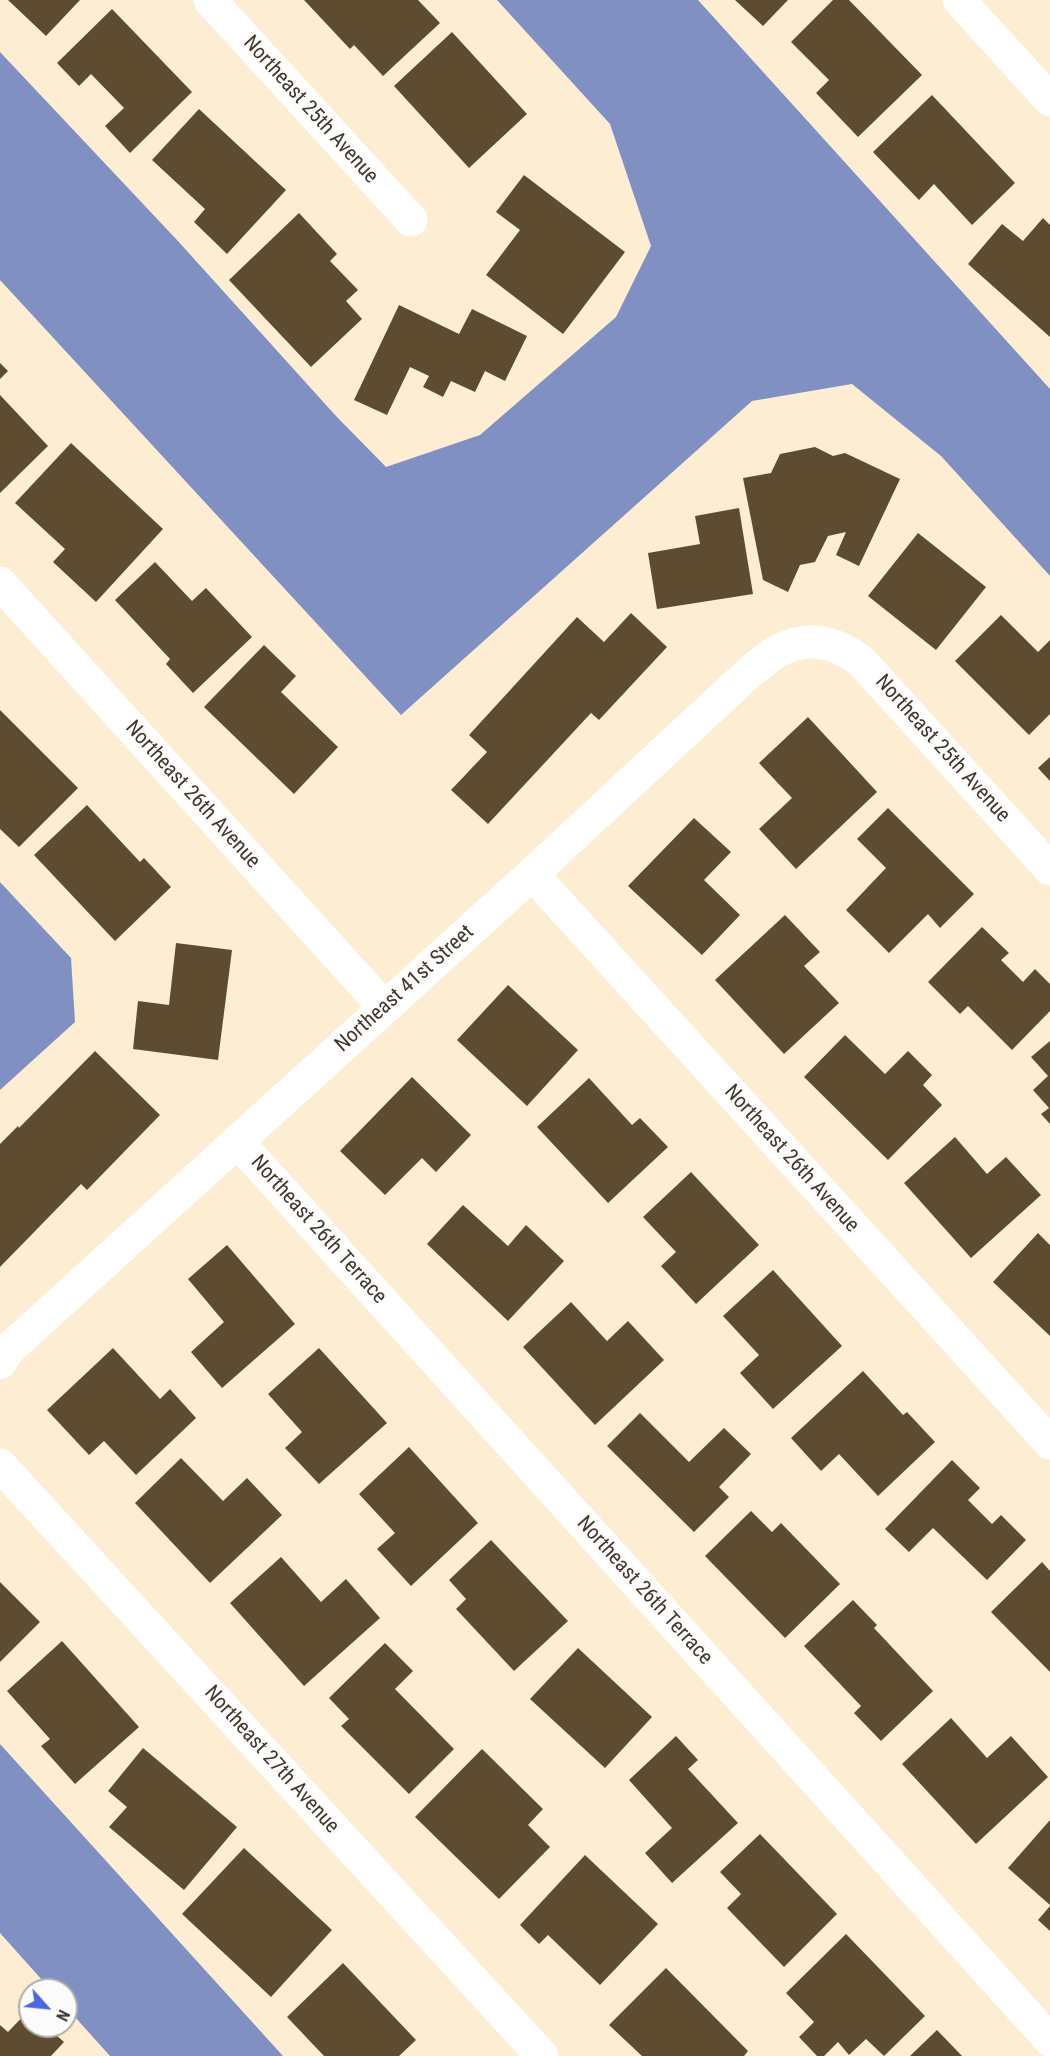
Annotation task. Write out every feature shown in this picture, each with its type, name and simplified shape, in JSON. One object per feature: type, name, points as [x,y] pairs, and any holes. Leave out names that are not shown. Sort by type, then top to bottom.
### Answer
[{"type":"street","name":"Northeast 25th Avenue","points":[[210,0],[411,220]]},
{"type":"street","points":[[959,0],[1050,100]]},
{"type":"street","name":"Northeast 26th Avenue","points":[[0,583],[384,1007]]},
{"type":"street","name":"Northeast 25th Avenue","points":[[824,642],[847,651],[861,661],[1050,869]]},
{"type":"street","name":"Northeast 41st Street","points":[[0,1362],[9,1349],[532,874],[751,671],[777,651],[802,643],[824,642]]},
{"type":"street","name":"Northeast 26th Avenue","points":[[532,874],[1050,1443]]},
{"type":"street","name":"Northeast 26th Terrace","points":[[237,1141],[1050,2040]]},
{"type":"street","name":"Northeast 27th Avenue","points":[[0,1465],[542,2056]]},
{"type":"water","points":[[497,0],[698,0],[1050,389],[1050,576],[941,456],[852,384],[752,401],[401,715],[0,280],[0,52],[177,240],[336,416],[386,467],[480,435],[616,317],[651,246],[610,124]]},
{"type":"water","points":[[0,882],[71,958],[75,1022],[0,1090]]},
{"type":"water","points":[[0,1744],[283,2056],[110,2056],[78,2020],[78,1978],[40,1978],[0,1933]]},
{"type":"building","points":[[8,0],[80,0],[46,36]]},
{"type":"building","points":[[304,0],[418,0],[440,23],[383,76],[354,45],[350,49]]},
{"type":"building","points":[[735,0],[788,0],[763,26]]},
{"type":"building","points":[[833,0],[849,0],[922,75],[858,137],[816,93],[829,80],[791,42]]},
{"type":"building","points":[[112,9],[192,92],[130,153],[105,126],[124,108],[91,74],[79,86],[57,63]]},
{"type":"building","points":[[452,32],[527,114],[469,168],[394,86]]},
{"type":"building","points":[[932,95],[1015,183],[972,225],[934,184],[919,200],[873,152]]},
{"type":"building","points":[[199,109],[286,190],[227,254],[194,222],[205,209],[152,160]]},
{"type":"building","points":[[524,175],[625,252],[563,334],[486,275],[520,230],[496,212]]},
{"type":"building","points":[[299,213],[337,254],[330,261],[358,290],[346,301],[362,319],[311,367],[229,280]]},
{"type":"building","points":[[1043,218],[1050,225],[1050,337],[968,264],[1002,224],[1023,241]]},
{"type":"building","points":[[399,305],[459,334],[472,309],[527,336],[505,381],[485,371],[475,392],[451,381],[443,397],[423,387],[429,376],[410,367],[387,415],[354,400]]},
{"type":"building","points":[[0,363],[8,371],[0,379]]},
{"type":"building","points":[[0,395],[48,446],[0,493]]},
{"type":"building","points":[[71,443],[163,529],[96,602],[53,562],[65,549],[15,503]]},
{"type":"building","points":[[815,447],[833,456],[845,453],[900,479],[859,566],[836,555],[846,532],[828,536],[815,562],[800,565],[788,592],[763,580],[743,478],[771,473],[780,454]]},
{"type":"building","points":[[739,508],[753,594],[657,609],[648,553],[700,544],[695,516]]},
{"type":"building","points":[[918,533],[986,587],[936,650],[868,596]]},
{"type":"building","points":[[155,562],[192,601],[206,588],[252,637],[193,693],[166,664],[170,659],[115,600]]},
{"type":"building","points":[[631,613],[667,647],[599,720],[591,713],[488,824],[451,790],[487,752],[469,735],[577,617],[604,642]]},
{"type":"building","points":[[1001,615],[1038,652],[1050,640],[1050,714],[1029,735],[955,661]]},
{"type":"building","points":[[264,645],[296,676],[281,692],[338,747],[294,794],[204,707]]},
{"type":"building","points":[[0,710],[78,788],[19,847],[0,829]]},
{"type":"building","points":[[808,717],[877,792],[796,869],[759,829],[792,798],[759,763]]},
{"type":"building","points":[[1050,757],[1050,781],[1038,768]]},
{"type":"building","points":[[87,805],[140,862],[144,858],[171,887],[115,941],[34,855]]},
{"type":"building","points":[[888,808],[974,894],[940,928],[928,914],[889,953],[846,910],[886,868],[857,839]]},
{"type":"building","points":[[694,818],[731,852],[704,880],[740,915],[702,955],[628,886]]},
{"type":"building","points":[[785,915],[820,952],[804,966],[839,1003],[784,1054],[715,980]]},
{"type":"building","points":[[982,927],[1009,953],[1001,960],[1023,982],[1035,969],[1050,984],[1050,1011],[1012,1050],[968,1006],[960,1014],[928,982]]},
{"type":"building","points":[[176,943],[232,950],[218,1060],[133,1049],[138,1001],[169,1005]]},
{"type":"building","points":[[508,985],[578,1050],[527,1106],[457,1040]]},
{"type":"building","points":[[845,1035],[885,1074],[908,1051],[932,1075],[923,1085],[942,1105],[888,1160],[804,1077]]},
{"type":"building","points":[[1050,1041],[1050,1124],[1041,1114],[1049,1108],[1033,1090],[1048,1076],[1031,1057]]},
{"type":"building","points":[[95,1051],[160,1115],[87,1190],[81,1184],[0,1267],[0,1144],[18,1126],[19,1128]]},
{"type":"building","points":[[412,1077],[471,1135],[436,1172],[422,1158],[385,1195],[340,1151]]},
{"type":"building","points":[[589,1078],[632,1125],[640,1118],[668,1147],[608,1203],[537,1127]]},
{"type":"building","points":[[955,1137],[987,1174],[1006,1157],[1041,1195],[971,1258],[904,1183]]},
{"type":"building","points":[[691,1172],[759,1245],[696,1304],[661,1266],[676,1252],[643,1217]]},
{"type":"building","points":[[463,1205],[508,1246],[526,1225],[564,1261],[508,1321],[427,1244]]},
{"type":"building","points":[[1038,1233],[1050,1245],[1050,1336],[993,1282]]},
{"type":"building","points":[[227,1245],[295,1324],[222,1388],[191,1352],[224,1322],[188,1279]]},
{"type":"building","points":[[773,1270],[842,1346],[773,1409],[740,1373],[759,1355],[723,1316]]},
{"type":"building","points":[[571,1302],[607,1341],[628,1321],[664,1360],[595,1425],[523,1347]]},
{"type":"building","points":[[113,1348],[160,1399],[170,1389],[196,1418],[136,1475],[104,1441],[89,1455],[47,1410]]},
{"type":"building","points":[[319,1348],[387,1423],[319,1484],[285,1448],[302,1432],[268,1394]]},
{"type":"building","points":[[863,1371],[903,1415],[907,1412],[935,1442],[878,1496],[839,1454],[821,1471],[791,1438]]},
{"type":"building","points":[[640,1413],[689,1462],[724,1428],[751,1454],[719,1487],[729,1497],[694,1532],[607,1446]]},
{"type":"building","points":[[409,1447],[478,1523],[411,1586],[377,1549],[395,1533],[359,1494]]},
{"type":"building","points":[[181,1458],[223,1501],[247,1478],[282,1515],[210,1583],[135,1503]]},
{"type":"building","points":[[952,1460],[980,1488],[968,1500],[992,1524],[1001,1515],[1026,1540],[987,1580],[933,1528],[909,1552],[885,1529]]},
{"type":"building","points":[[751,1511],[772,1532],[781,1523],[840,1584],[785,1638],[705,1556]]},
{"type":"building","points":[[491,1540],[568,1621],[514,1671],[456,1609],[466,1599],[449,1580]]},
{"type":"building","points":[[281,1557],[321,1602],[346,1579],[380,1618],[304,1686],[230,1603]]},
{"type":"building","points":[[1042,1562],[1050,1571],[1050,1672],[991,1612]]},
{"type":"building","points":[[0,1582],[40,1622],[0,1662]]},
{"type":"building","points":[[853,1600],[877,1625],[874,1628],[933,1691],[881,1741],[854,1713],[861,1706],[804,1646]]},
{"type":"building","points":[[62,1641],[139,1727],[75,1784],[41,1746],[50,1739],[7,1691]]},
{"type":"building","points":[[385,1643],[413,1671],[395,1689],[454,1749],[409,1794],[341,1726],[349,1719],[329,1698]]},
{"type":"building","points":[[578,1648],[652,1717],[605,1768],[530,1699]]},
{"type":"building","points":[[951,1718],[987,1758],[1011,1736],[1048,1777],[976,1844],[902,1764]]},
{"type":"building","points":[[676,1736],[698,1760],[688,1769],[738,1823],[672,1883],[645,1853],[672,1828],[629,1780]]},
{"type":"building","points":[[143,1748],[237,1827],[184,1890],[109,1827],[127,1807],[108,1791]]},
{"type":"building","points":[[482,1749],[543,1809],[528,1825],[550,1847],[499,1899],[415,1817]]},
{"type":"building","points":[[1050,1820],[1050,1905],[1008,1868]]},
{"type":"building","points":[[760,1834],[837,1914],[784,1967],[727,1908],[741,1894],[720,1872]]},
{"type":"building","points":[[244,1848],[332,1930],[271,1997],[182,1914]]},
{"type":"building","points":[[585,1855],[658,1924],[600,1985],[548,1935],[539,1944],[520,1925]]},
{"type":"building","points":[[1050,1906],[1050,1931],[1038,1920]]},
{"type":"building","points":[[846,1934],[925,2016],[884,2056],[866,2039],[849,2055],[838,2042],[824,2056],[817,2056],[799,2037],[814,2022],[786,1993]]},
{"type":"building","points":[[343,1963],[416,2040],[399,2056],[324,2056],[287,2017]]},
{"type":"building","points":[[666,1968],[748,2051],[744,2056],[642,2056],[609,2025]]},
{"type":"building","points":[[18,2022],[18,2038],[60,2038],[64,2042],[51,2056],[0,2056],[0,2025],[8,2032]]},
{"type":"building","points":[[937,2030],[962,2056],[910,2056]]}]
